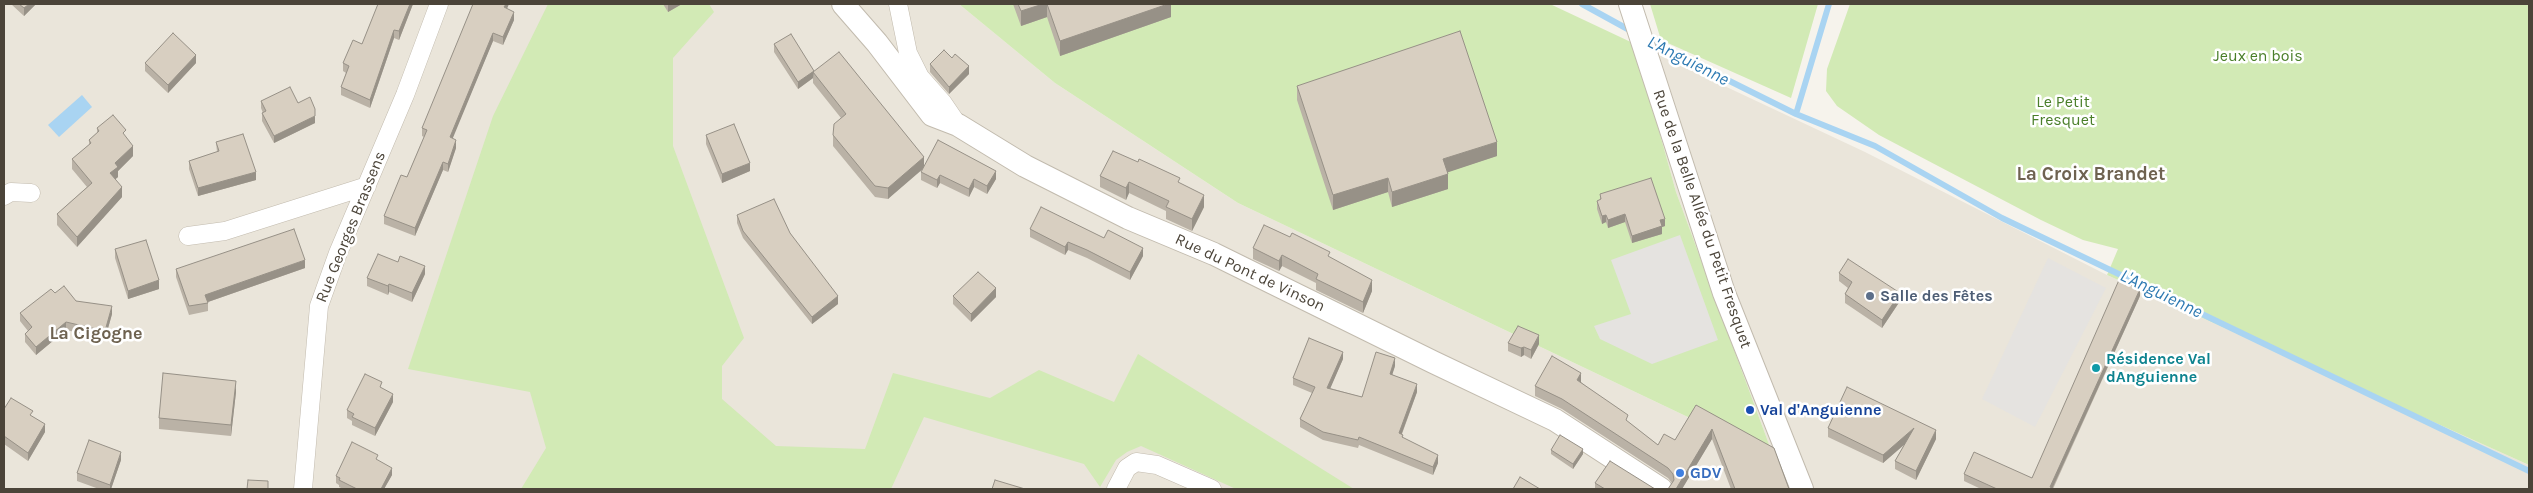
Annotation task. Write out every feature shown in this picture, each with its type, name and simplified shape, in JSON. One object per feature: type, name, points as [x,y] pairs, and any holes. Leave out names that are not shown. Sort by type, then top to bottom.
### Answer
[{"type":"street","name":"Rue Georges Brassens","points":[[303,489],[319,306],[338,253],[405,95],[439,4]]},
{"type":"street","points":[[843,4],[877,43],[932,115],[958,125]]},
{"type":"street","name":"Rue du Pont de Vinson","points":[[898,4],[908,53],[920,77],[944,103],[958,125],[1025,166],[1128,218],[1214,254],[1433,362],[1556,420],[1661,489]]},
{"type":"street","name":"Rue de la Belle Allée du Petit Fresquet","points":[[1630,4],[1724,293],[1802,489]]},
{"type":"street","points":[[188,236],[225,231],[367,186]]},
{"type":"street","points":[[4,196],[11,192],[31,193]]},
{"type":"street","points":[[1116,489],[1127,468],[1136,462],[1157,466],[1212,489]]},
{"type":"shaded area","points":[[4,4],[959,4],[1055,83],[1238,203],[1774,458],[1676,192],[1635,44],[1865,152],[2107,275],[2529,465],[2529,489],[4,489]]},
{"type":"shaded area","points":[[1680,235],[1718,340],[1652,364],[1600,339],[1594,326],[1631,314],[1611,260]]},
{"type":"shaded area","points":[[2048,258],[2106,288],[2035,427],[1982,399]]},
{"type":"green space","points":[[548,4],[709,4],[714,12],[673,58],[673,146],[744,338],[722,366],[722,399],[776,446],[865,449],[893,373],[990,398],[1039,370],[1114,402],[1138,354],[1354,489],[1236,489],[1141,446],[1127,452],[1116,460],[1100,487],[1084,464],[924,417],[891,489],[521,489],[546,448],[530,392],[408,369],[493,116]]},
{"type":"green space","points":[[959,4],[1550,4],[1635,44],[1676,192],[1774,458],[1238,203],[1055,83]]},
{"type":"green space","points":[[1650,4],[1818,4],[1791,98],[1661,40]]},
{"type":"green space","points":[[1850,4],[2529,4],[2529,465],[2107,275],[2118,249],[2083,240],[2041,220],[1879,135],[1837,106],[1826,91],[1827,69]]},
{"type":"water","points":[[82,95],[92,107],[59,137],[48,125]]},
{"type":"building","points":[[19,4],[29,4],[24,8]]},
{"type":"building","points":[[378,4],[410,4],[399,31],[394,30],[370,100],[341,87],[349,66],[343,63],[353,40],[362,44]]},
{"type":"building","points":[[473,4],[506,4],[504,7],[514,12],[503,37],[493,33],[450,137],[456,140],[448,164],[443,162],[415,228],[384,216],[401,175],[407,177],[427,130],[422,128]]},
{"type":"building","points":[[1018,4],[1043,4],[1021,11]]},
{"type":"building","points":[[1047,4],[1168,4],[1060,41]]},
{"type":"building","points":[[1460,31],[1497,142],[1443,159],[1448,174],[1392,192],[1388,178],[1333,195],[1297,86]]},
{"type":"building","points":[[173,33],[196,55],[168,85],[145,63]]},
{"type":"building","points":[[791,34],[814,71],[798,82],[774,44]]},
{"type":"building","points":[[944,50],[952,58],[955,54],[969,66],[949,87],[930,64]]},
{"type":"building","points":[[839,52],[924,157],[888,188],[875,186],[833,135],[834,124],[846,114],[813,72]]},
{"type":"building","points":[[290,87],[298,103],[310,97],[315,109],[315,116],[274,136],[262,113],[266,111],[261,101]]},
{"type":"building","points":[[113,115],[126,130],[123,133],[133,146],[115,163],[118,167],[110,173],[122,187],[77,237],[57,214],[92,183],[72,159],[91,143],[89,140],[99,131],[97,128]]},
{"type":"building","points":[[734,124],[750,163],[722,174],[706,135]]},
{"type":"building","points":[[243,134],[256,172],[198,188],[189,161],[219,151],[216,142]]},
{"type":"building","points":[[938,140],[996,171],[987,186],[974,179],[969,189],[940,175],[937,180],[921,172]]},
{"type":"building","points":[[1113,151],[1138,162],[1139,159],[1180,178],[1178,182],[1204,195],[1192,219],[1166,207],[1169,201],[1129,182],[1126,188],[1100,176]]},
{"type":"building","points":[[1651,178],[1665,219],[1660,220],[1662,226],[1632,236],[1625,214],[1608,220],[1606,215],[1602,216],[1597,201],[1601,199],[1600,194]]},
{"type":"building","points":[[774,199],[790,233],[838,296],[812,317],[743,231],[737,215]]},
{"type":"building","points":[[1041,207],[1104,238],[1108,230],[1143,248],[1130,272],[1087,250],[1068,242],[1065,247],[1030,229]]},
{"type":"building","points":[[1264,225],[1290,237],[1292,233],[1330,252],[1328,256],[1372,280],[1363,302],[1316,279],[1318,274],[1282,255],[1279,261],[1253,248]]},
{"type":"building","points":[[294,229],[305,260],[205,295],[208,303],[189,306],[176,269]]},
{"type":"building","points":[[146,240],[159,280],[128,291],[115,249]]},
{"type":"building","points":[[378,254],[398,262],[400,256],[425,266],[412,293],[367,278]]},
{"type":"building","name":"Salle des Fêtes","points":[[1848,259],[1900,293],[1882,320],[1845,294],[1852,282],[1839,273]]},
{"type":"building","points":[[978,272],[996,288],[971,314],[953,296]]},
{"type":"building","points":[[2119,280],[2140,289],[2050,487],[2054,489],[1997,489],[1964,474],[1974,452],[2032,478]]},
{"type":"building","points":[[64,286],[76,301],[112,306],[105,331],[66,322],[36,347],[25,334],[32,327],[20,313],[51,289],[55,293]]},
{"type":"building","points":[[1518,326],[1539,335],[1531,350],[1508,343]]},
{"type":"building","points":[[1309,338],[1343,352],[1327,388],[1362,397],[1376,352],[1395,358],[1390,374],[1417,384],[1399,433],[1403,435],[1402,437],[1438,455],[1433,467],[1359,437],[1358,440],[1323,432],[1300,419],[1315,387],[1293,378]]},
{"type":"building","points":[[1552,356],[1581,373],[1577,380],[1628,415],[1626,420],[1658,445],[1664,434],[1675,440],[1696,405],[1774,448],[1789,489],[1735,489],[1712,429],[1676,489],[1668,489],[1674,480],[1673,474],[1668,468],[1562,399],[1535,386]]},
{"type":"building","points":[[163,373],[236,381],[231,425],[159,418]]},
{"type":"building","points":[[365,374],[382,382],[380,387],[393,394],[375,428],[352,417],[354,414],[347,410]]},
{"type":"building","points":[[1847,387],[1936,430],[1916,471],[1895,461],[1914,428],[1883,455],[1828,428]]},
{"type":"building","points":[[11,398],[33,411],[30,415],[45,424],[28,453],[4,436],[4,409]]},
{"type":"building","points":[[1560,435],[1583,449],[1573,464],[1551,450]]},
{"type":"building","points":[[89,440],[121,452],[110,485],[77,473]]},
{"type":"building","points":[[352,442],[378,455],[376,459],[392,468],[381,489],[357,489],[339,480],[340,478],[336,476]]},
{"type":"building","points":[[1610,461],[1655,489],[1605,489],[1595,483]]},
{"type":"building","points":[[1520,477],[1540,489],[1513,489]]},
{"type":"building","points":[[248,480],[268,481],[268,489],[247,489]]},
{"type":"building","points":[[995,480],[1025,489],[992,489]]},
{"type":"waterway","name":"L'Anguienne","points":[[1582,4],[1633,32]]},
{"type":"waterway","name":"L'Anguienne","points":[[1796,114],[1829,4]]},
{"type":"waterway","name":"L'Anguienne","points":[[1649,41],[1796,114],[1875,146],[2002,218],[2529,471]]},
{"type":"place","name":"Salle des Fêtes","points":[[1870,296]]},
{"type":"place","name":"Résidence Val dAnguienne","points":[[2096,368]]},
{"type":"place","name":"Val d'Anguienne","points":[[1750,410]]},
{"type":"place","name":"GDV","points":[[1680,473]]},
{"type":"district","name":"La Croix Brandet","points":[[2091,175]]},
{"type":"district","name":"La Cigogne","points":[[96,334]]},
{"type":"park label","name":"Jeux en bois","points":[[2258,56]]},
{"type":"park label","name":"Le Petit Fresquet","points":[[2063,111]]}]
